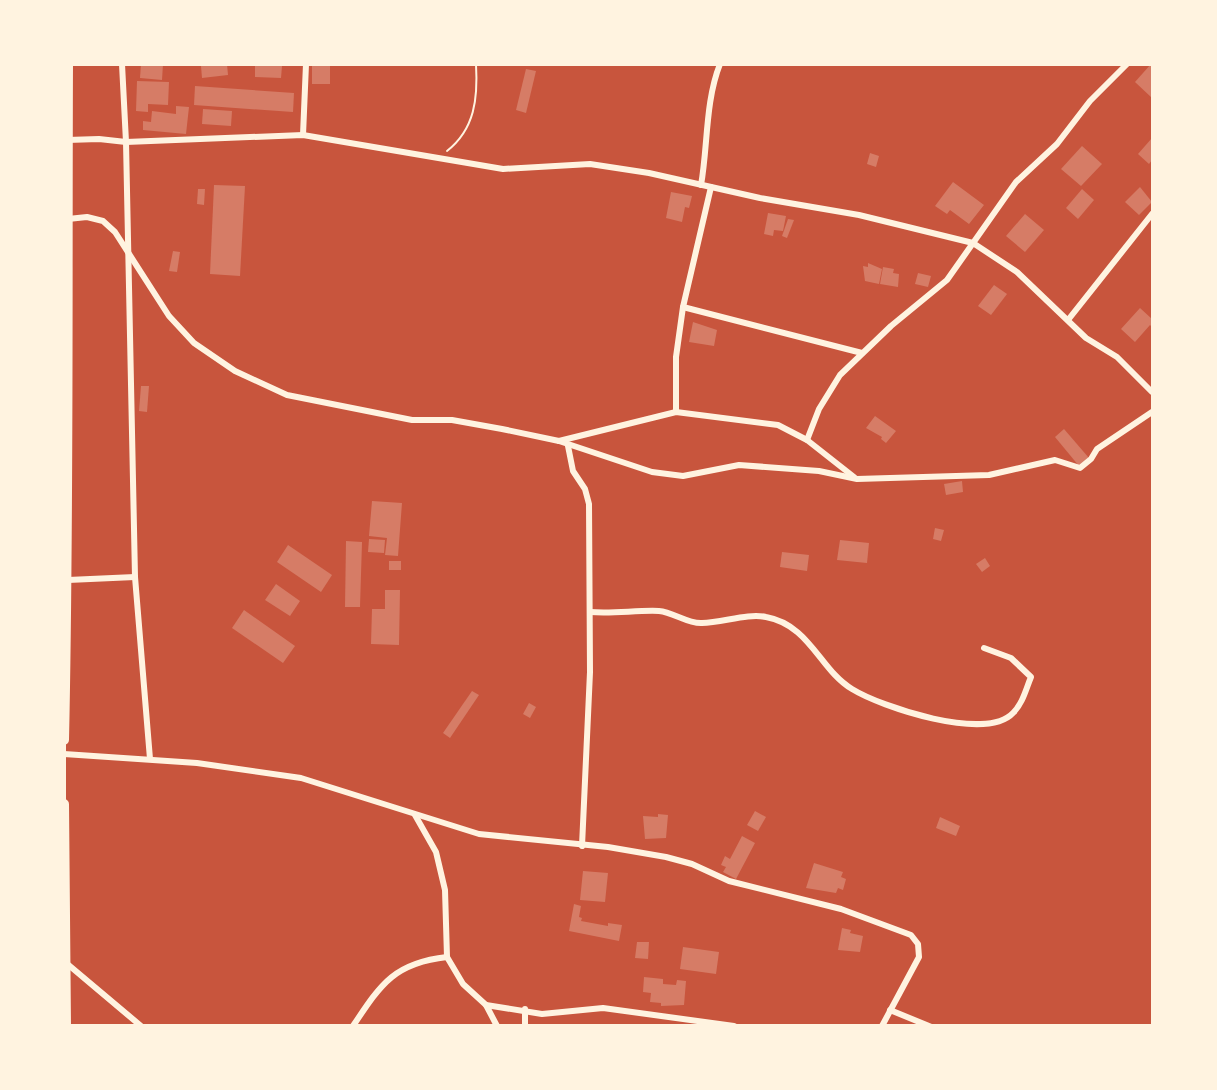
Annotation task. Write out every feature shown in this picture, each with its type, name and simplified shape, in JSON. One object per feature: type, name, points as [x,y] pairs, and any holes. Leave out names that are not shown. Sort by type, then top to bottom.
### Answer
[{"type":"main road","points":[[64,740],[68,580],[65,298],[68,64]]},
{"type":"main road","points":[[64,804],[66,1026]]},
{"type":"street","points":[[122,64],[126,142],[135,577],[150,759]]},
{"type":"street","points":[[303,135],[306,64]]},
{"type":"street","points":[[701,185],[707,150],[712,91],[720,64]]},
{"type":"street","points":[[807,440],[830,388],[862,353],[947,280],[1016,182],[1057,144],[1090,100],[1127,64]]},
{"type":"street","points":[[68,140],[99,139],[126,142],[303,135],[503,169],[590,164],[859,214],[973,243],[1017,272],[1086,338],[1117,357],[1152,392]]},
{"type":"street","points":[[676,412],[676,357],[683,307],[711,187]]},
{"type":"street","points":[[1068,321],[1152,214]]},
{"type":"street","points":[[67,219],[87,217],[103,221],[127,250],[169,316],[194,343],[235,371],[287,395],[412,420],[452,420],[559,441],[568,446],[652,472],[683,476],[739,465],[819,471],[857,479],[989,475],[1055,460],[1080,468],[1091,459],[1097,449],[1152,412]]},
{"type":"street","points":[[683,307],[862,353]]},
{"type":"street","points":[[559,441],[676,412],[778,425],[807,440],[857,479]]},
{"type":"street","points":[[568,446],[573,471],[585,489],[589,504],[590,612],[582,846]]},
{"type":"street","points":[[68,580],[135,577]]},
{"type":"street","points":[[590,612],[623,614],[660,611],[699,624],[765,616],[786,624],[813,646],[850,689],[890,708],[930,720],[990,722],[1011,715],[1023,699],[1031,676],[1011,658],[984,648]]},
{"type":"street","points":[[64,754],[150,759],[301,778],[479,834],[640,852],[692,864],[729,881],[841,909],[911,935],[918,944],[919,957],[882,1026]]},
{"type":"street","points":[[415,814],[436,852],[445,890],[447,957],[463,984],[486,1005],[497,1026]]},
{"type":"street","points":[[352,1026],[375,993],[397,971],[424,960],[447,957]]},
{"type":"street","points":[[66,962],[141,1026]]},
{"type":"street","points":[[486,1005],[542,1014],[603,1008],[734,1026]]},
{"type":"street","points":[[525,1010],[525,1026]]},
{"type":"street","points":[[890,1010],[929,1026]]},
{"type":"path","points":[[437,158],[457,143],[474,114],[478,88],[476,64]]},
{"type":"building","points":[[141,64],[163,64],[162,80],[140,78]]},
{"type":"building","points":[[227,64],[228,75],[202,78],[201,66]]},
{"type":"building","points":[[312,64],[330,64],[330,84],[312,84]]},
{"type":"building","points":[[1152,64],[1152,98],[1135,82]]},
{"type":"building","points":[[255,65],[282,66],[281,78],[255,77]]},
{"type":"building","points":[[526,69],[536,71],[526,113],[516,110]]},
{"type":"building","points":[[137,81],[169,82],[168,105],[148,104],[148,112],[136,111]]},
{"type":"building","points":[[195,86],[294,93],[293,112],[194,105]]},
{"type":"building","points":[[176,106],[189,107],[186,134],[143,130],[143,121],[151,122],[152,111],[176,114]]},
{"type":"building","points":[[203,109],[232,111],[231,126],[202,124]]},
{"type":"building","points":[[1152,138],[1152,160],[1149,164],[1138,154]]},
{"type":"building","points":[[1082,146],[1102,164],[1081,186],[1061,169]]},
{"type":"building","points":[[870,153],[879,156],[876,167],[867,164]]},
{"type":"building","points":[[953,182],[984,205],[969,224],[950,210],[947,214],[935,206]]},
{"type":"building","points":[[214,185],[245,186],[240,276],[210,274]]},
{"type":"building","points":[[1140,187],[1152,202],[1139,215],[1125,202]]},
{"type":"building","points":[[198,189],[205,189],[204,205],[197,204]]},
{"type":"building","points":[[1082,189],[1094,200],[1078,219],[1066,208]]},
{"type":"building","points":[[671,192],[692,196],[689,208],[685,207],[682,222],[666,218]]},
{"type":"building","points":[[768,213],[786,216],[783,231],[774,230],[773,236],[764,234]]},
{"type":"building","points":[[1025,214],[1044,230],[1025,252],[1006,236]]},
{"type":"building","points":[[788,219],[794,220],[787,238],[782,236]]},
{"type":"building","points":[[173,251],[180,252],[177,272],[169,271]]},
{"type":"building","points":[[868,263],[882,269],[879,284],[865,281],[863,266],[868,267]]},
{"type":"building","points":[[883,267],[894,269],[893,273],[899,274],[898,287],[880,284]]},
{"type":"building","points":[[918,273],[931,276],[928,287],[915,284]]},
{"type":"building","points":[[994,285],[1007,294],[991,315],[978,306]]},
{"type":"building","points":[[1140,308],[1152,319],[1152,327],[1150,325],[1135,342],[1121,329]]},
{"type":"building","points":[[693,322],[717,330],[714,346],[689,342]]},
{"type":"building","points":[[141,386],[149,386],[147,412],[139,411]]},
{"type":"building","points":[[875,416],[896,431],[886,443],[881,439],[882,437],[866,428]]},
{"type":"building","points":[[1064,429],[1089,458],[1079,466],[1055,437]]},
{"type":"building","points":[[962,481],[963,492],[946,495],[944,484]]},
{"type":"building","points":[[372,501],[402,503],[398,556],[385,555],[387,538],[369,536]]},
{"type":"building","points":[[935,528],[944,530],[941,541],[933,539]]},
{"type":"building","points":[[369,539],[385,540],[384,553],[368,552]]},
{"type":"building","points":[[840,540],[869,543],[867,563],[837,560]]},
{"type":"building","points":[[346,541],[362,542],[360,607],[345,607]]},
{"type":"building","points":[[288,545],[332,575],[321,592],[277,562]]},
{"type":"building","points":[[782,552],[809,555],[807,571],[780,567]]},
{"type":"building","points":[[985,558],[990,566],[982,572],[976,564]]},
{"type":"building","points":[[389,561],[401,561],[401,570],[389,570]]},
{"type":"building","points":[[276,584],[300,601],[290,616],[265,600]]},
{"type":"building","points":[[385,590],[400,590],[399,645],[371,644],[372,609],[385,609]]},
{"type":"building","points":[[244,610],[295,646],[283,663],[232,628]]},
{"type":"building","points":[[472,691],[479,695],[450,738],[443,733]]},
{"type":"building","points":[[529,703],[536,707],[530,718],[523,714]]},
{"type":"building","points":[[755,811],[766,817],[758,831],[747,825]]},
{"type":"building","points":[[658,814],[668,815],[666,838],[645,839],[643,816],[658,817]]},
{"type":"building","points":[[940,817],[960,826],[956,836],[936,828]]},
{"type":"building","points":[[742,836],[755,843],[736,879],[723,872],[726,867],[721,865],[725,856],[730,859]]},
{"type":"building","points":[[814,863],[843,872],[841,877],[846,879],[843,890],[838,888],[836,893],[806,888]]},
{"type":"building","points":[[583,871],[608,873],[605,902],[580,900]]},
{"type":"building","points":[[574,904],[581,906],[579,917],[582,918],[581,921],[608,926],[608,923],[622,925],[619,941],[569,931]]},
{"type":"building","points":[[842,928],[851,930],[850,933],[863,936],[860,952],[838,950]]},
{"type":"building","points":[[637,942],[649,942],[648,959],[635,958]]},
{"type":"building","points":[[683,947],[719,952],[716,974],[680,969]]},
{"type":"building","points":[[644,977],[663,979],[663,984],[676,985],[677,980],[686,981],[684,1005],[661,1006],[661,1003],[650,1002],[651,993],[643,992]]}]
